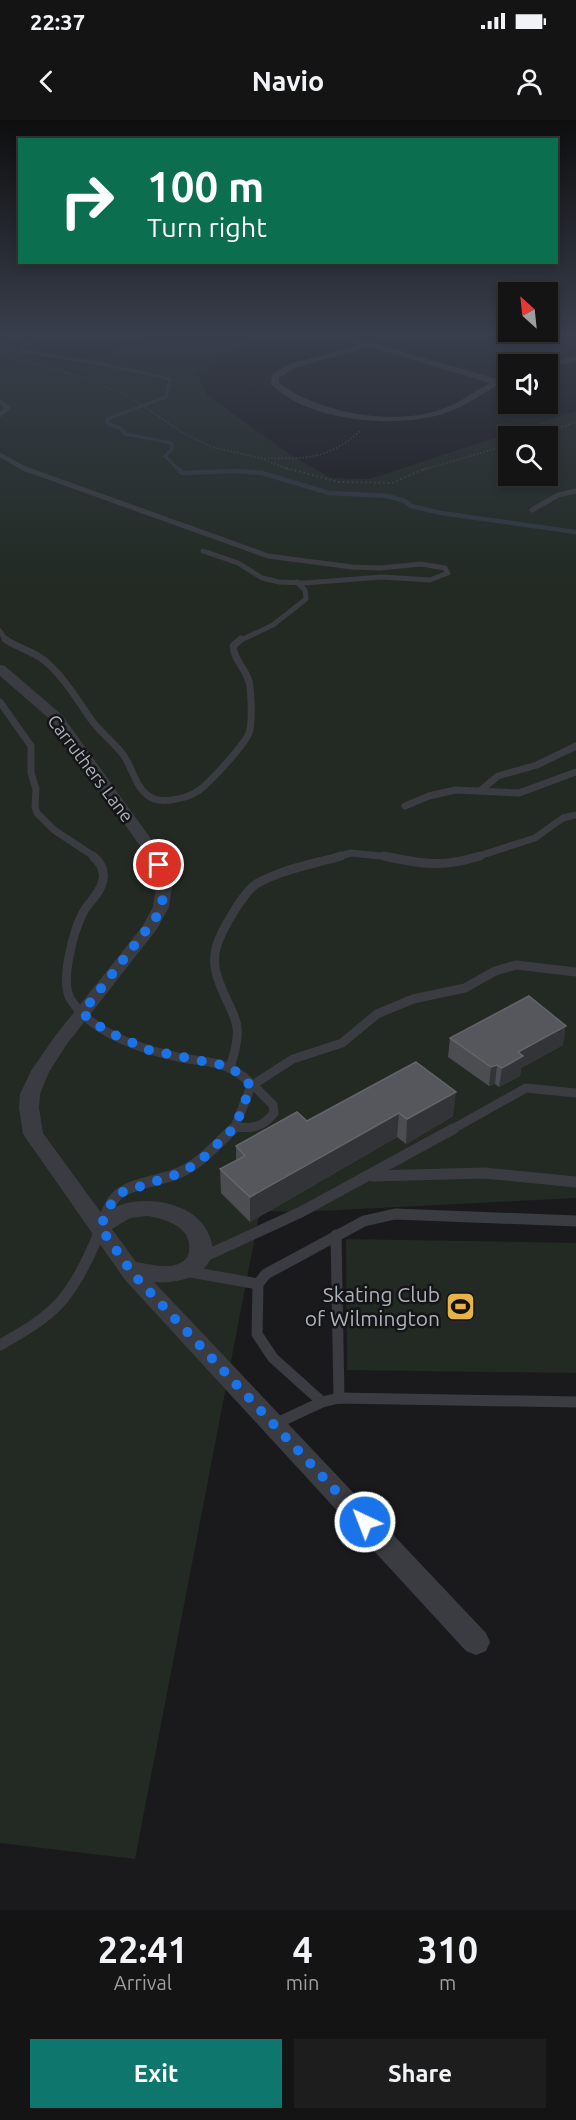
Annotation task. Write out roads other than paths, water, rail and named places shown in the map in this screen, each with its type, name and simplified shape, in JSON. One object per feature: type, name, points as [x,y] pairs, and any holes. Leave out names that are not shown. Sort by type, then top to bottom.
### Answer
[{"type":"street","points":[[372,417],[388,419],[406,417]]},
{"type":"street","name":"Carruthers Lane","points":[[0,669],[57,718],[148,846],[162,873],[163,898],[157,916],[50,1054],[40,1071],[30,1094],[29,1115],[33,1134],[129,1269],[476,1642]]},
{"type":"street","points":[[100,1227],[116,1215],[130,1209],[147,1209],[164,1212],[189,1224],[198,1235],[201,1245],[192,1265],[171,1275],[129,1269]]},
{"type":"lane","points":[[0,455],[13,464],[49,476],[66,485],[107,497],[170,523],[198,530],[222,541],[268,556],[378,568],[434,565],[448,571],[446,576],[430,580],[369,577],[297,582],[270,580],[238,563],[203,551]]},
{"type":"lane","points":[[532,510],[558,495],[576,491]]},
{"type":"lane","points":[[0,631],[6,641],[41,657],[73,691],[86,714],[123,754],[141,789],[154,799],[175,800],[199,791],[245,740],[251,722],[250,685],[247,676],[234,657],[233,646],[243,638],[273,626],[306,599],[305,590],[297,582]]},
{"type":"lane","points":[[0,702],[9,711],[30,744],[31,775],[36,791],[34,804],[36,813],[57,834],[94,854],[103,869],[104,879],[83,914],[65,974],[64,989],[82,1013],[106,1031],[149,1050],[231,1067],[273,1105],[274,1113],[262,1126],[235,1127]]},
{"type":"lane","points":[[480,790],[486,783],[501,775],[537,765],[576,746]]},
{"type":"lane","points":[[405,806],[432,795],[463,790],[516,793],[576,772]]},
{"type":"lane","points":[[231,1067],[237,1050],[238,1023],[217,976],[214,962],[216,947],[225,928],[255,884],[276,874],[351,853],[380,855],[421,864],[455,864],[535,838],[563,818],[576,815]]},
{"type":"lane","points":[[0,1345],[38,1324],[66,1299],[80,1277],[114,1198],[120,1193],[190,1168],[216,1148],[235,1127],[251,1086],[293,1059],[342,1043],[377,1014],[413,999],[465,988],[495,971],[516,965],[576,972]]},
{"type":"lane","points":[[192,1265],[370,1176],[526,1088],[576,1093]]},
{"type":"lane","points":[[370,1176],[484,1173],[576,1182]]},
{"type":"lane","points":[[322,1402],[273,1358],[256,1334],[258,1284],[266,1274],[364,1221],[394,1214],[576,1221]]},
{"type":"lane","points":[[336,1235],[339,1398]]},
{"type":"lane","points":[[192,1265],[258,1284]]},
{"type":"lane","points":[[0,1340],[17,1336]]},
{"type":"lane","points":[[274,1425],[322,1402],[339,1398],[576,1402]]},
{"type":"waterway","points":[[114,417],[107,419],[108,424],[120,428],[125,434],[172,443],[172,449],[165,456],[182,473],[234,471],[262,473],[329,493],[388,496],[405,501],[411,506],[441,513],[576,532]]},
{"type":"place","name":"Skating Club of Wilmington","points":[[461,1306]]}]
